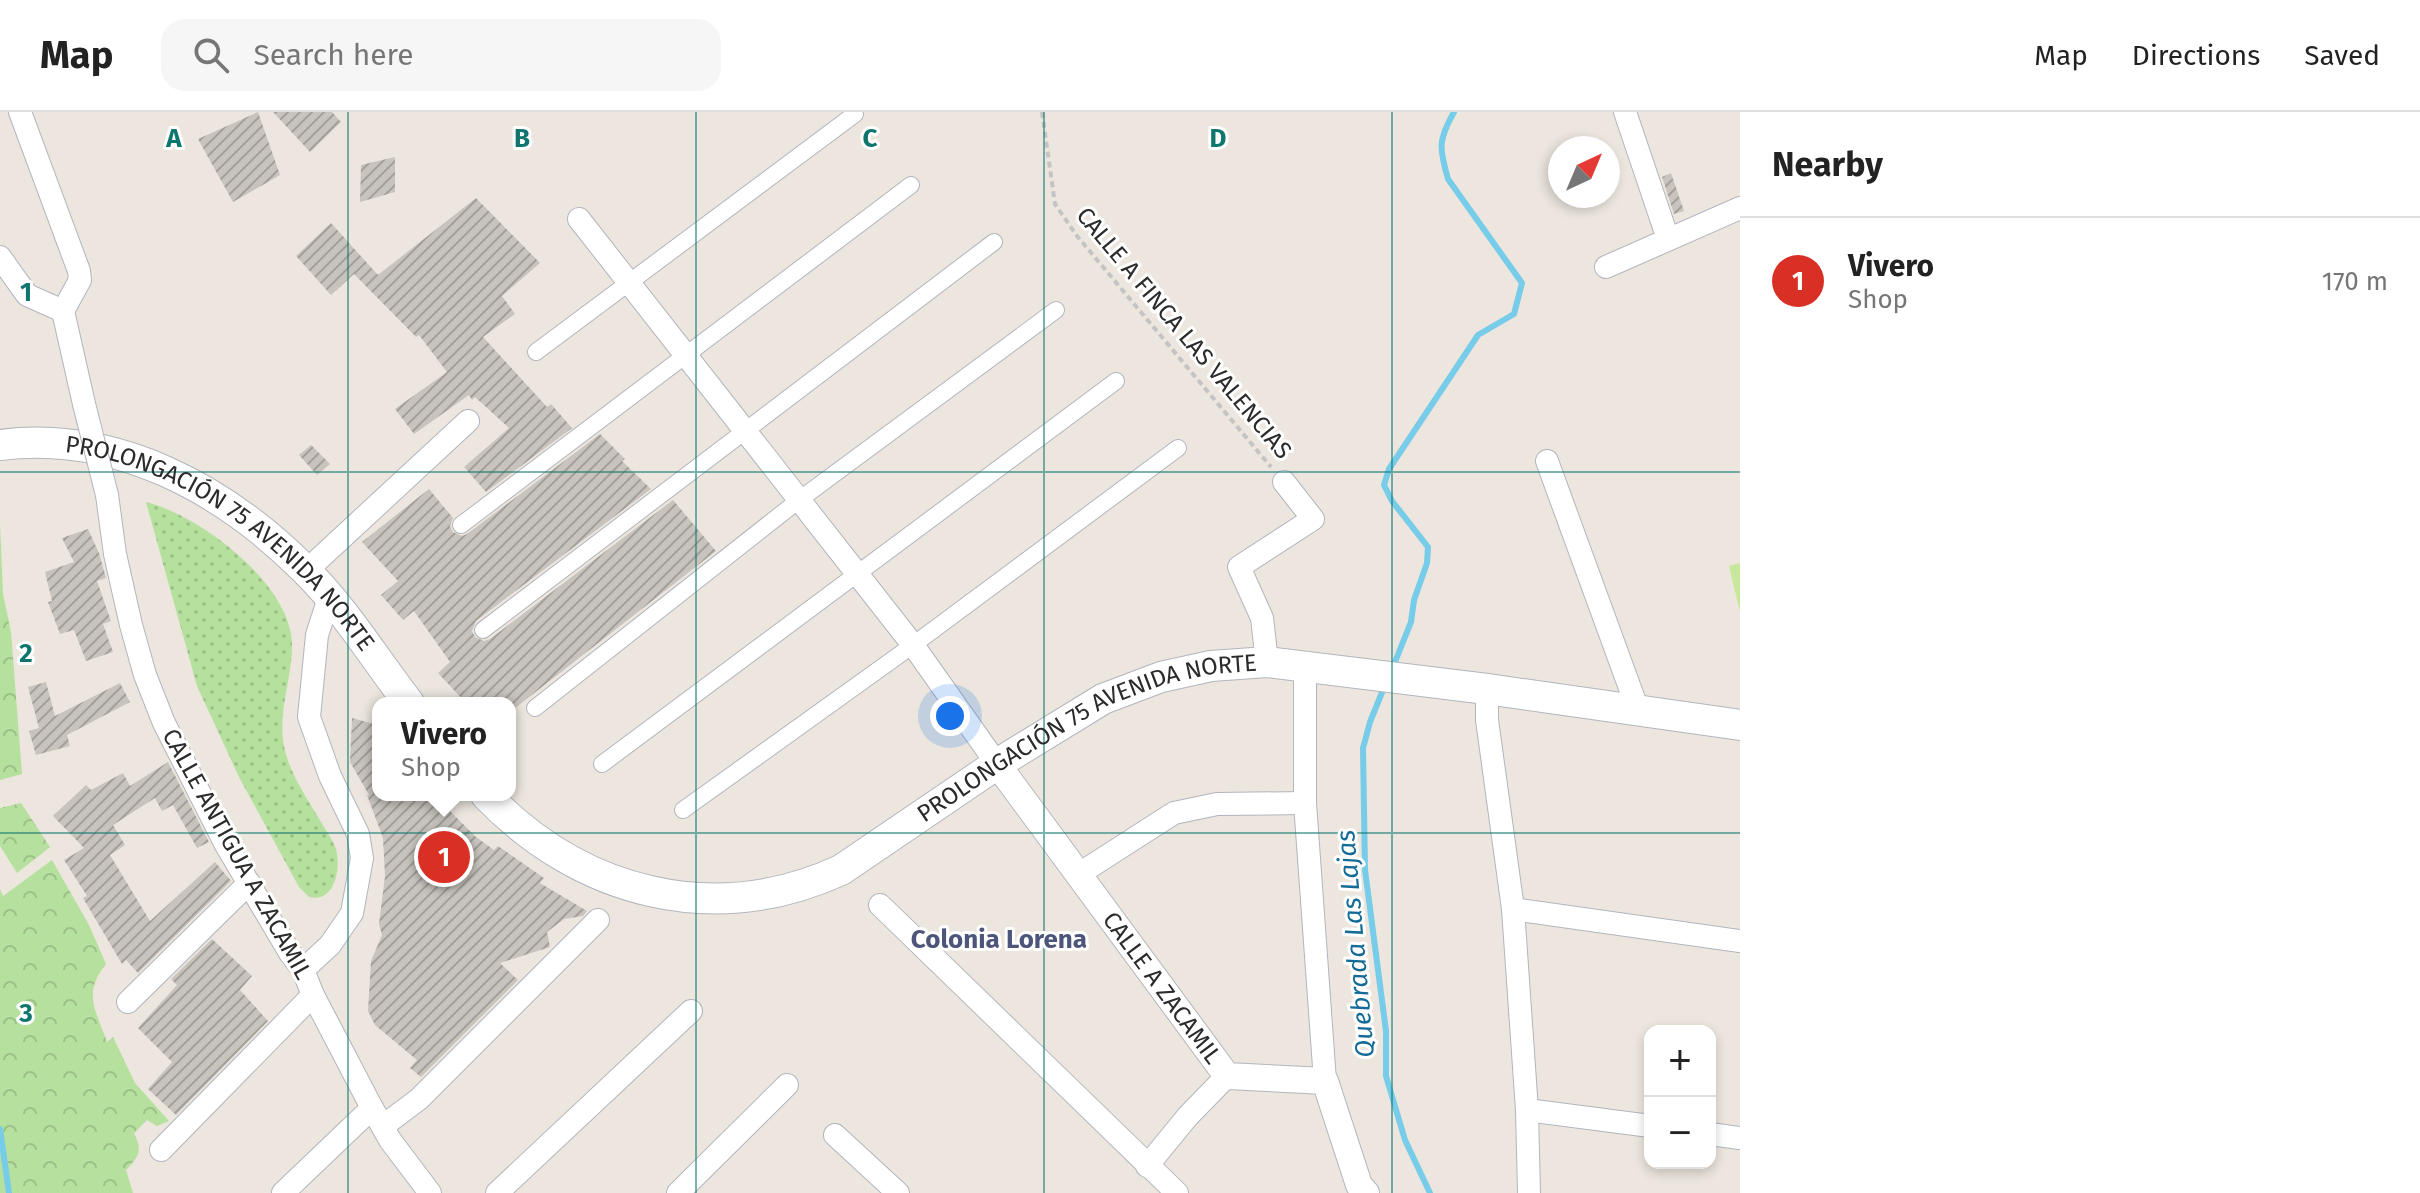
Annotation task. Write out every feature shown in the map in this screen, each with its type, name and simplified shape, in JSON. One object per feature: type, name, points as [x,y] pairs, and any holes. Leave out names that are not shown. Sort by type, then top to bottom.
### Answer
[{"type":"main road","name":"PROLONGACIÓN 75 AVENIDA NORTE","points":[[0,445],[76,444],[117,452],[150,464],[226,504],[306,571],[404,697]]},
{"type":"main road","name":"PROLONGACIÓN 75 AVENIDA NORTE","points":[[493,801],[541,843],[579,866],[628,887],[725,900],[778,892],[814,882],[841,870],[997,764],[1103,699],[1161,677],[1211,666],[1267,662],[1740,725]]},
{"type":"street","points":[[0,257],[27,295],[63,311],[80,280],[20,112]]},
{"type":"street","points":[[1625,112],[1668,239]]},
{"type":"street","points":[[536,352],[855,114]]},
{"type":"street","points":[[461,525],[911,185]]},
{"type":"street","points":[[1606,267],[1740,208]]},
{"type":"street","points":[[579,219],[913,645],[997,764]]},
{"type":"street","points":[[483,630],[994,242]]},
{"type":"street","points":[[535,708],[799,500],[1056,310]]},
{"type":"street","name":"CALLE ANTIGUA A ZACAMIL","points":[[63,311],[107,495],[115,554],[145,675],[179,755],[249,883],[303,970],[377,1117],[430,1193]]},
{"type":"street","points":[[602,764],[1116,381]]},
{"type":"street","points":[[306,571],[468,421]]},
{"type":"street","points":[[683,810],[913,645],[1178,448]]},
{"type":"street","points":[[1547,461],[1638,710]]},
{"type":"street","points":[[1267,662],[1262,618],[1239,567],[1313,519],[1284,482]]},
{"type":"street","points":[[303,970],[330,945],[352,913],[362,858],[358,834],[330,776],[309,717],[317,635],[329,598]]},
{"type":"street","points":[[1305,667],[1305,803],[1325,1081],[1359,1185],[1366,1193]]},
{"type":"street","points":[[1487,689],[1487,720],[1513,909],[1527,1110],[1529,1193]]},
{"type":"street","name":"CALLE A ZACAMIL","points":[[997,764],[1227,1076],[1325,1081]]},
{"type":"street","points":[[1079,874],[1174,813],[1217,804],[1305,803]]},
{"type":"street","points":[[128,1002],[249,883]]},
{"type":"street","points":[[880,905],[1177,1193]]},
{"type":"street","points":[[1513,909],[1740,941]]},
{"type":"street","points":[[283,1193],[377,1117],[419,1099],[598,920]]},
{"type":"street","points":[[161,1150],[313,995]]},
{"type":"street","points":[[497,1193],[691,1011]]},
{"type":"street","points":[[1147,1166],[1188,1116],[1227,1076]]},
{"type":"street","points":[[678,1193],[787,1085]]},
{"type":"street","points":[[1527,1110],[1644,1125]]},
{"type":"street","points":[[835,1135],[885,1188]]},
{"type":"street","points":[[1716,1135],[1740,1138]]},
{"type":"path","name":"CALLE A FINCA LAS VALENCIAS","points":[[1042,112],[1055,204],[1077,236],[1284,482]]},
{"type":"green space","points":[[146,502],[191,521],[238,555],[276,597],[287,620],[292,643],[282,733],[298,783],[336,849],[337,875],[325,895],[309,897],[299,887],[239,777],[197,686]]},
{"type":"green space","points":[[0,523],[3,594],[11,632],[22,774],[0,780]]},
{"type":"green space","points":[[1740,563],[1740,612],[1729,566]]},
{"type":"green space","points":[[21,803],[50,847],[17,873],[0,846],[0,808]]},
{"type":"green space","points":[[52,860],[89,925],[106,964],[94,984],[93,1002],[107,1042],[113,1037],[135,1083],[169,1121],[157,1126],[147,1120],[134,1133],[138,1153],[126,1170],[133,1193],[0,1193],[0,889],[3,896]]},
{"type":"building","points":[[258,112],[280,175],[233,202],[198,139]]},
{"type":"building","points":[[273,112],[332,112],[341,122],[310,152]]},
{"type":"building","points":[[395,157],[395,192],[360,202],[361,165]]},
{"type":"building","points":[[1671,173],[1684,211],[1674,214],[1662,177]]},
{"type":"building","points":[[476,198],[540,263],[502,296],[515,314],[483,337],[547,407],[551,404],[572,428],[486,492],[464,467],[509,428],[469,395],[414,434],[395,409],[447,372],[419,335],[416,337],[354,274],[331,295],[296,256],[331,223],[378,275]]},
{"type":"building","points":[[600,434],[651,489],[476,621],[472,631],[475,637],[484,641],[490,639],[673,500],[716,551],[516,707],[516,697],[460,697],[438,673],[450,662],[414,611],[403,620],[381,595],[398,581],[362,542],[429,489],[453,518],[450,526],[453,532],[462,536]]},
{"type":"building","points":[[311,445],[330,464],[317,475],[299,455]]},
{"type":"building","points":[[88,529],[106,578],[97,581],[111,621],[103,624],[113,652],[86,661],[74,630],[60,634],[48,602],[52,601],[45,572],[74,562],[62,538]]},
{"type":"building","points":[[46,682],[55,716],[120,683],[130,702],[67,735],[70,746],[36,755],[29,731],[39,728],[28,687]]},
{"type":"building","points":[[352,718],[372,723],[372,801],[440,801],[476,837],[494,850],[498,846],[544,878],[540,883],[587,911],[583,916],[564,919],[547,932],[550,947],[500,963],[518,980],[421,1077],[410,1068],[417,1060],[375,1025],[368,1011],[371,961],[382,935],[379,924],[385,876],[383,838],[369,795],[350,762]]},
{"type":"building","points":[[168,762],[209,842],[197,848],[173,805],[162,811],[155,798],[113,825],[125,845],[110,855],[150,921],[215,862],[231,881],[138,973],[126,960],[122,964],[83,898],[87,896],[64,860],[84,848],[53,816],[86,785],[91,790],[123,773],[130,786]]},
{"type":"building","points":[[212,939],[252,976],[240,990],[268,1021],[176,1115],[148,1089],[172,1062],[138,1028],[177,985],[171,979]]},
{"type":"waterway","name":"Quebrada Las Lajas","points":[[1393,667],[1411,622],[1414,600],[1427,563],[1428,547],[1392,501],[1384,485],[1389,469],[1478,335],[1514,314],[1522,283],[1448,179],[1442,144],[1454,112]]},
{"type":"waterway","name":"Quebrada Las Lajas","points":[[1385,685],[1363,748],[1365,870],[1386,1031],[1386,1076],[1405,1140],[1430,1193]]},
{"type":"waterway","points":[[0,1129],[9,1193]]},
{"type":"place","name":"Vivero","points":[[444,857]]},
{"type":"district","name":"Colonia Lorena","points":[[999,939]]}]
